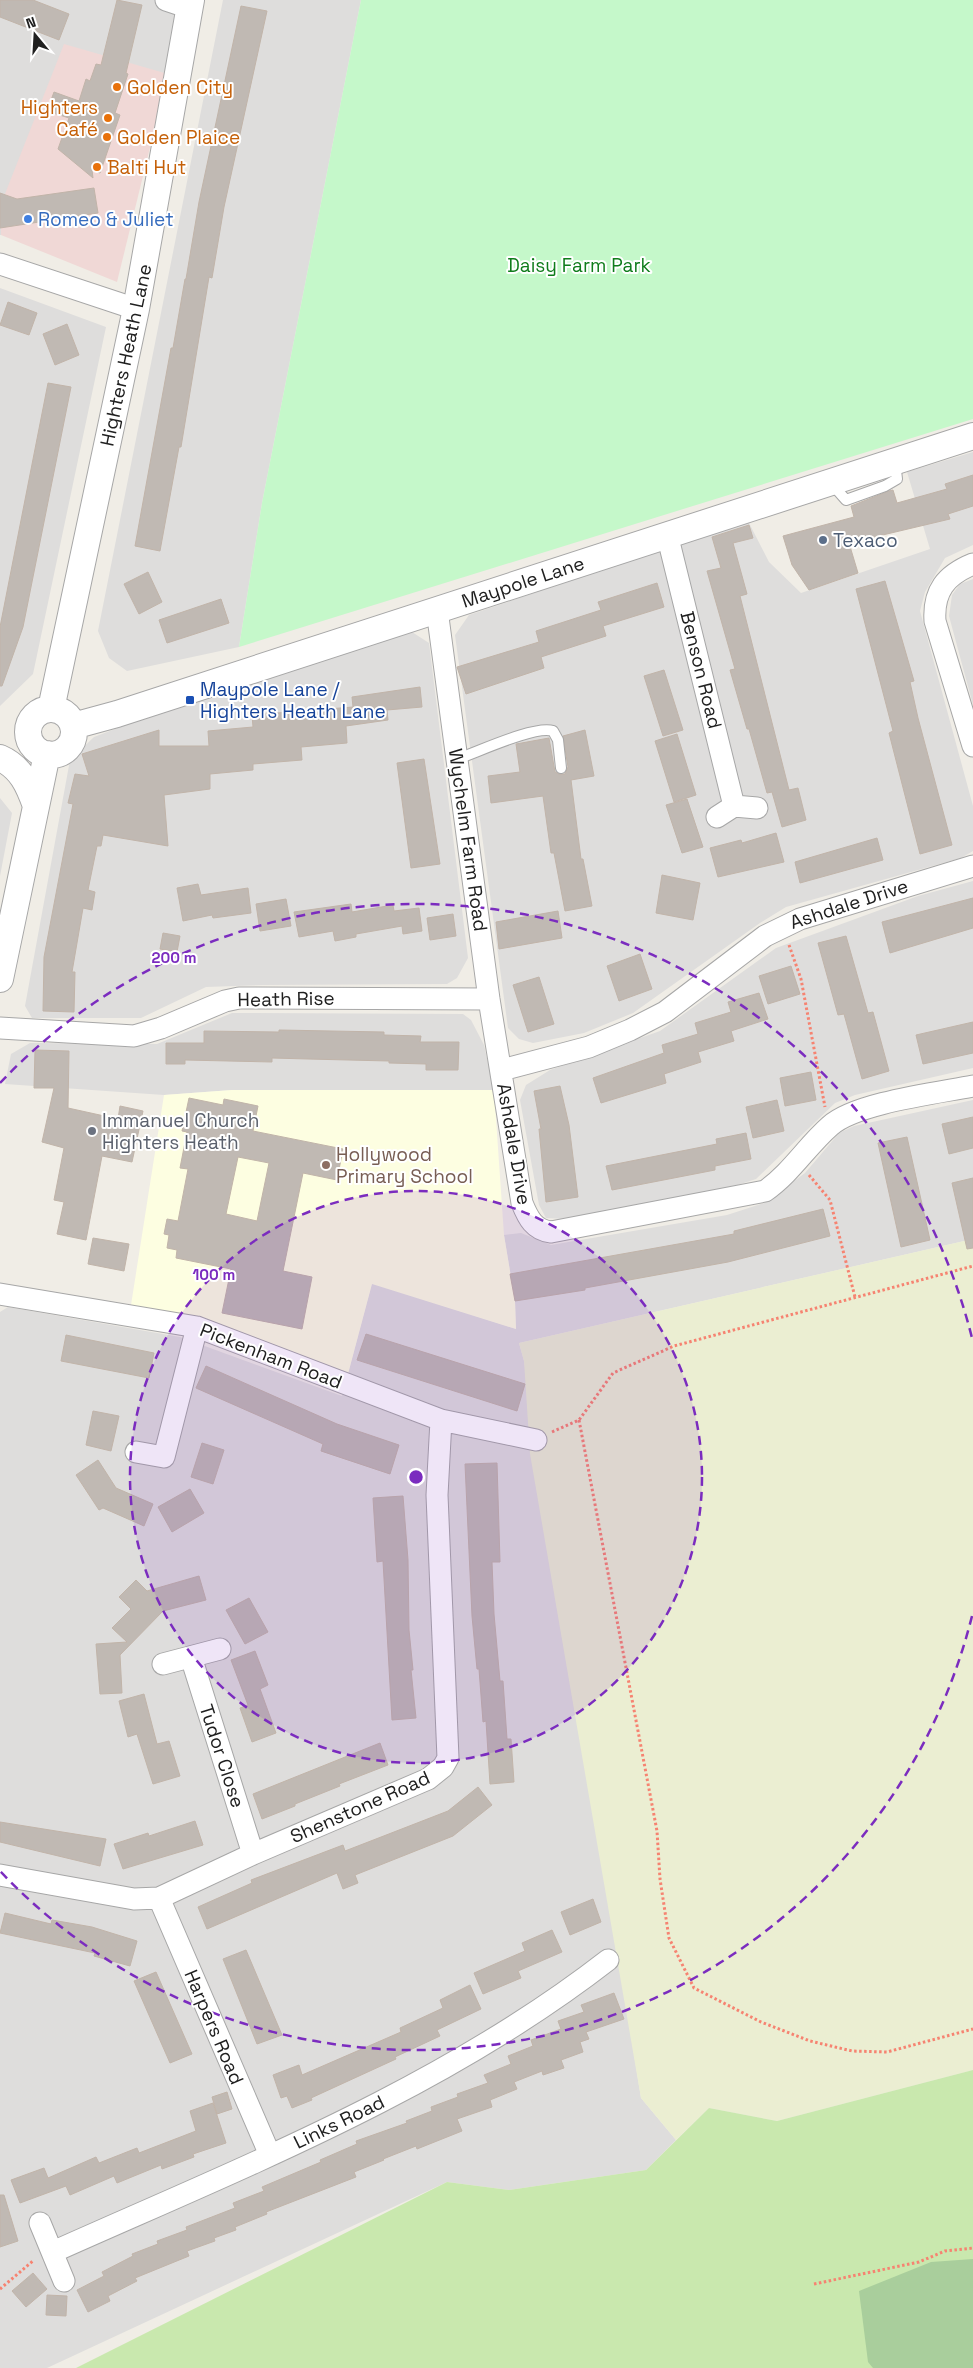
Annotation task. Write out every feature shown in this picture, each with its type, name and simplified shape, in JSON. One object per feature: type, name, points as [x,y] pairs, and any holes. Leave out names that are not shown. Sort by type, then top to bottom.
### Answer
[{"type":"street","name":"Highters Heath Lane","points":[[51,709],[136,309],[182,3]]},
{"type":"street","points":[[0,264],[136,309]]},
{"type":"street","name":"Maypole Lane","points":[[73,726],[117,714],[973,436]]},
{"type":"street","name":"Benson Road","points":[[667,534],[726,811],[758,808]]},
{"type":"street","points":[[973,564],[948,577],[936,599],[934,610],[935,621],[973,746]]},
{"type":"street","name":"Wychelm Farm Road","points":[[437,610],[489,999],[502,1070]]},
{"type":"street","points":[[0,751],[38,747],[54,754],[68,747],[72,741],[73,726],[65,714],[51,709],[37,713],[32,719],[28,732],[38,747],[36,806],[0,979]]},
{"type":"street","points":[[0,758],[7,761],[26,780],[36,806]]},
{"type":"street","name":"Ashdale Drive","points":[[973,866],[885,891],[782,926],[765,936],[665,1012],[630,1030],[589,1047],[502,1070],[522,1203],[533,1224],[540,1231],[551,1232],[575,1229],[765,1191],[776,1183],[829,1126],[842,1117],[860,1109],[973,1086]]},
{"type":"street","name":"Heath Rise","points":[[0,1028],[134,1036],[161,1028],[225,1001],[239,998],[489,999]]},
{"type":"street","name":"Pickenham Road","points":[[0,1294],[197,1327],[441,1420],[536,1440]]},
{"type":"street","points":[[136,1452],[164,1457],[197,1327]]},
{"type":"street","name":"Shenstone Road","points":[[0,1874],[134,1899],[159,1898],[253,1854],[428,1779],[443,1767],[448,1758],[437,1495],[441,1420]]},
{"type":"street","points":[[163,1664],[220,1649]]},
{"type":"street","name":"Tudor Close","points":[[190,1658],[253,1854]]},
{"type":"street","name":"Harpers Road","points":[[159,1898],[270,2155]]},
{"type":"street","name":"Links Road","points":[[53,2252],[270,2155],[412,2087],[570,1990],[608,1960]]},
{"type":"street","points":[[40,2222],[64,2281]]},
{"type":"lane","points":[[457,759],[546,729],[553,731],[558,740],[561,768]]},
{"type":"path","points":[[782,926],[801,979],[829,1126]]},
{"type":"path","points":[[797,1161],[830,1200],[855,1297]]},
{"type":"path","points":[[536,1440],[579,1420],[613,1373],[674,1346],[973,1266]]},
{"type":"path","points":[[579,1420],[657,1831],[660,1879],[669,1938],[694,1988],[761,2022],[810,2041],[852,2051],[887,2052],[973,2029]]},
{"type":"path","points":[[814,2284],[919,2262],[945,2251],[973,2248]]},
{"type":"path","points":[[0,2289],[29,2262],[53,2252]]},
{"type":"shaded area","points":[[0,0],[181,0],[168,74],[1,204],[1,235],[0,235]]},
{"type":"shaded area","points":[[223,0],[361,0],[262,503],[239,647],[127,671],[109,658],[98,631]]},
{"type":"shaded area","points":[[64,44],[168,74],[117,282],[1,235],[1,204]]},
{"type":"shaded area","points":[[0,288],[106,327],[33,674],[0,706]]},
{"type":"shaded area","points":[[973,452],[973,545],[945,558],[925,592],[920,611],[973,806],[973,851],[961,858],[786,907],[760,923],[633,1013],[584,1033],[533,1043],[519,1039],[508,1028],[455,635],[469,615],[748,521],[769,562],[801,593],[930,549],[907,472]]},
{"type":"shaded area","points":[[973,579],[973,705],[949,616],[952,595],[960,584]]},
{"type":"shaded area","points":[[412,632],[429,643],[468,958],[457,978],[447,984],[206,987],[141,1018],[32,1018],[25,1006],[70,760],[94,737],[165,710]]},
{"type":"shaded area","points":[[0,798],[12,813],[0,876]]},
{"type":"shaded area","points":[[973,881],[973,1068],[855,1095],[835,1103],[756,1179],[725,1189],[565,1219],[546,1218],[539,1205],[520,1100],[526,1085],[550,1070],[660,1031],[776,948],[918,896]]},
{"type":"shaded area","points":[[232,1013],[463,1014],[471,1020],[484,1045],[494,1090],[232,1090],[164,1095],[5,1084],[11,1054],[30,1043],[157,1044]]},
{"type":"shaded area","name":"Hollywood Primary School","points":[[232,1090],[494,1090],[504,1235],[515,1301],[516,1329],[372,1284],[348,1374],[224,1326],[131,1305],[164,1095]]},
{"type":"shaded area","points":[[973,1100],[973,1239],[519,1343],[524,1361],[641,2098],[676,2140],[646,2170],[509,2190],[447,2182],[47,2368],[0,2368],[0,1312],[8,1307],[180,1337],[342,1396],[372,1283],[516,1329],[515,1301],[504,1235],[521,1233],[551,1245],[727,1215],[764,1203],[805,1173],[839,1133],[854,1126]]},
{"type":"shaded area","points":[[973,1239],[973,2070],[777,2121],[709,2108],[676,2140],[641,2098],[530,1454],[524,1361],[519,1343]]},
{"type":"green space","name":"Daisy Farm Park","points":[[361,0],[973,0],[973,419],[239,647],[262,503]]},
{"type":"green space","points":[[973,2070],[973,2368],[76,2368],[447,2182],[509,2190],[646,2170],[709,2108],[777,2121]]},
{"type":"green space","points":[[973,2259],[973,2368],[873,2368],[868,2362],[859,2291],[931,2262]]},
{"type":"building","points":[[0,0],[33,0],[69,14],[59,40],[0,17]]},
{"type":"building","points":[[117,0],[142,5],[126,73],[128,74],[115,113],[120,115],[100,173],[92,170],[93,178],[58,149],[69,118],[47,111],[54,92],[79,101],[86,79],[90,81],[96,64],[101,65]]},
{"type":"building","points":[[241,6],[267,11],[224,207],[212,278],[209,277],[181,447],[179,447],[160,551],[135,546],[199,202]]},
{"type":"building","points":[[94,188],[98,213],[0,228],[0,193],[17,199]]},
{"type":"building","points":[[8,302],[37,313],[29,335],[0,325]]},
{"type":"building","points":[[67,324],[79,355],[55,365],[43,334]]},
{"type":"building","points":[[48,383],[71,387],[23,627],[2,686],[0,686],[0,627]]},
{"type":"building","name":"Texaco","points":[[973,475],[973,506],[948,514],[950,519],[849,543],[858,573],[809,590],[792,565],[783,536],[854,517],[851,506],[889,491],[893,490],[897,503],[947,489],[945,484]]},
{"type":"building","points":[[749,525],[753,538],[733,543],[747,594],[740,596],[789,790],[798,788],[806,820],[782,827],[772,792],[767,793],[749,729],[747,729],[730,670],[735,669],[707,571],[721,568],[712,537]]},
{"type":"building","points":[[148,572],[162,602],[139,614],[124,584]]},
{"type":"building","points":[[885,581],[914,681],[910,682],[918,718],[952,845],[920,854],[889,733],[893,731],[856,589]]},
{"type":"building","points":[[657,583],[664,607],[603,626],[606,636],[541,657],[544,668],[466,694],[457,667],[539,642],[536,631],[601,610],[598,602]]},
{"type":"building","points":[[221,599],[229,623],[167,643],[159,620]]},
{"type":"building","points":[[664,670],[683,730],[663,736],[644,676]]},
{"type":"building","points":[[420,687],[422,707],[387,710],[388,720],[346,726],[347,743],[301,747],[302,760],[253,764],[253,770],[210,774],[210,789],[164,795],[168,846],[103,835],[101,846],[97,846],[88,890],[95,892],[92,910],[83,908],[72,972],[75,972],[74,1012],[43,1011],[44,957],[73,804],[68,803],[75,774],[89,776],[82,754],[159,730],[159,746],[209,746],[208,731],[253,727],[252,715],[353,707],[352,697]]},
{"type":"building","points":[[585,730],[594,776],[571,780],[581,859],[583,859],[592,906],[565,911],[554,853],[551,853],[543,796],[491,803],[488,776],[520,772],[516,744],[549,738],[555,772],[565,774],[568,767],[563,736]]},
{"type":"building","points":[[677,734],[696,795],[674,802],[655,741]]},
{"type":"building","points":[[424,759],[440,864],[411,868],[397,763]]},
{"type":"building","points":[[687,799],[703,847],[682,853],[666,805]]},
{"type":"building","points":[[776,833],[784,862],[718,877],[710,848],[741,840],[742,843]]},
{"type":"building","points":[[877,838],[883,860],[800,883],[795,862]]},
{"type":"building","points":[[662,875],[700,883],[693,920],[656,913]]},
{"type":"building","points":[[198,884],[201,895],[248,888],[251,913],[213,918],[212,915],[183,921],[177,888]]},
{"type":"building","points":[[973,898],[973,928],[890,953],[882,922]]},
{"type":"building","points":[[286,899],[291,926],[260,931],[256,904]]},
{"type":"building","points":[[351,904],[352,912],[393,905],[394,911],[419,908],[422,931],[403,934],[402,926],[356,934],[356,937],[335,941],[333,931],[299,937],[294,912]]},
{"type":"building","points":[[558,911],[562,938],[499,949],[496,922]]},
{"type":"building","points":[[453,914],[456,936],[430,940],[427,918]]},
{"type":"building","points":[[163,933],[180,936],[177,952],[160,949]]},
{"type":"building","points":[[846,936],[868,1013],[873,1012],[889,1071],[862,1079],[844,1014],[838,1015],[818,943]]},
{"type":"building","points":[[640,954],[652,989],[619,1001],[607,966]]},
{"type":"building","points":[[791,966],[800,994],[768,1004],[759,976]]},
{"type":"building","points":[[539,977],[554,1024],[528,1032],[513,985]]},
{"type":"building","points":[[759,993],[768,1019],[731,1031],[734,1041],[698,1052],[701,1062],[664,1074],[666,1083],[601,1103],[593,1078],[664,1053],[662,1045],[698,1034],[695,1023],[731,1012],[728,1002]]},
{"type":"building","points":[[973,1022],[973,1053],[923,1064],[916,1035]]},
{"type":"building","points":[[279,1030],[384,1032],[384,1035],[421,1036],[420,1042],[459,1042],[458,1070],[426,1070],[426,1064],[389,1063],[389,1061],[272,1058],[272,1062],[185,1060],[185,1064],[166,1064],[166,1043],[204,1043],[204,1031],[279,1032]]},
{"type":"building","points":[[35,1050],[69,1051],[68,1108],[118,1119],[120,1106],[143,1111],[132,1162],[102,1156],[86,1240],[57,1234],[64,1202],[54,1200],[64,1148],[42,1142],[54,1088],[34,1088]]},
{"type":"building","points":[[811,1072],[816,1100],[785,1106],[780,1078]]},
{"type":"building","points":[[560,1086],[569,1125],[578,1197],[546,1202],[539,1129],[541,1129],[534,1091]]},
{"type":"building","points":[[189,1098],[223,1105],[224,1099],[258,1106],[253,1131],[343,1149],[337,1180],[303,1173],[283,1271],[312,1277],[302,1329],[222,1313],[231,1269],[176,1258],[177,1250],[167,1248],[169,1235],[164,1234],[167,1219],[178,1221],[188,1169],[180,1168],[187,1132],[182,1131]],"holes":[[[238,1157],[269,1163],[257,1221],[226,1214]]]},
{"type":"building","points":[[777,1100],[784,1131],[753,1138],[746,1107]]},
{"type":"building","points":[[973,1117],[973,1148],[949,1154],[942,1124]]},
{"type":"building","points":[[746,1133],[751,1159],[715,1166],[715,1170],[612,1190],[606,1166],[717,1144],[716,1139]]},
{"type":"building","points":[[907,1137],[930,1240],[901,1247],[878,1143]]},
{"type":"building","points":[[973,1178],[973,1248],[967,1249],[952,1183]]},
{"type":"building","points":[[823,1209],[830,1236],[728,1262],[585,1288],[585,1290],[515,1301],[510,1274],[734,1234],[734,1231]]},
{"type":"building","points":[[93,1238],[129,1244],[124,1271],[88,1264]]},
{"type":"building","points":[[366,1334],[525,1384],[517,1411],[357,1360]]},
{"type":"building","points":[[66,1335],[154,1353],[149,1378],[61,1361]]},
{"type":"building","points":[[206,1366],[337,1424],[399,1445],[390,1474],[321,1451],[323,1444],[196,1388]]},
{"type":"building","points":[[93,1411],[119,1416],[111,1451],[86,1445]]},
{"type":"building","points":[[202,1443],[224,1450],[213,1484],[191,1477]]},
{"type":"building","points":[[98,1460],[116,1488],[153,1504],[144,1526],[103,1508],[99,1510],[76,1475]]},
{"type":"building","points":[[497,1463],[500,1562],[492,1562],[494,1614],[500,1681],[503,1681],[507,1739],[511,1739],[514,1782],[490,1784],[486,1721],[483,1722],[472,1616],[465,1464]]},
{"type":"building","points":[[190,1489],[204,1513],[172,1532],[158,1507]]},
{"type":"building","points":[[403,1496],[408,1560],[409,1630],[413,1670],[411,1670],[416,1718],[392,1720],[383,1561],[377,1562],[373,1498]]},
{"type":"building","points":[[199,1576],[206,1600],[163,1611],[120,1655],[122,1693],[100,1694],[96,1644],[127,1642],[112,1628],[131,1609],[119,1597],[136,1580],[147,1591]]},
{"type":"building","points":[[249,1598],[268,1632],[245,1644],[226,1610]]},
{"type":"building","points":[[255,1651],[268,1685],[260,1689],[276,1733],[252,1742],[240,1708],[248,1705],[231,1660]]},
{"type":"building","points":[[144,1694],[157,1744],[169,1741],[180,1776],[153,1784],[137,1734],[128,1737],[119,1701]]},
{"type":"building","points":[[380,1743],[388,1765],[339,1784],[340,1786],[262,1819],[253,1794]]},
{"type":"building","points":[[478,1787],[492,1805],[453,1836],[355,1875],[358,1883],[343,1889],[337,1873],[207,1929],[198,1907],[252,1883],[251,1880],[343,1845],[345,1851],[448,1811]]},
{"type":"building","points":[[195,1821],[203,1845],[123,1869],[114,1844],[148,1833],[149,1836]]},
{"type":"building","points":[[0,1822],[106,1839],[100,1866],[0,1842]]},
{"type":"building","points":[[593,1899],[601,1922],[570,1935],[561,1912]]},
{"type":"building","points":[[5,1913],[51,1924],[52,1920],[92,1927],[137,1941],[130,1966],[94,1956],[95,1953],[0,1933]]},
{"type":"building","points":[[552,1930],[562,1952],[518,1971],[521,1978],[483,1994],[474,1973],[525,1951],[522,1943]]},
{"type":"building","points":[[246,1950],[282,2035],[257,2044],[223,1959]]},
{"type":"building","points":[[156,1972],[192,2054],[170,2063],[134,1981]]},
{"type":"building","points":[[470,1985],[481,2009],[437,2030],[440,2036],[395,2057],[396,2059],[311,2098],[312,2100],[292,2108],[287,2096],[281,2098],[273,2075],[299,2065],[302,2075],[401,2032],[400,2028],[443,2008],[440,2000]]},
{"type":"building","points":[[614,1993],[624,2019],[586,2032],[589,2039],[580,2042],[583,2052],[561,2060],[564,2068],[543,2075],[542,2071],[514,2082],[517,2089],[490,2100],[492,2107],[457,2119],[462,2131],[417,2149],[416,2146],[383,2159],[354,2172],[356,2177],[266,2212],[267,2214],[235,2227],[236,2230],[214,2238],[215,2241],[187,2251],[189,2256],[135,2278],[137,2281],[108,2296],[110,2301],[88,2312],[77,2290],[104,2276],[102,2272],[133,2256],[132,2254],[158,2244],[157,2241],[187,2230],[186,2227],[235,2208],[233,2203],[264,2191],[262,2187],[321,2162],[320,2160],[357,2144],[356,2141],[407,2123],[406,2121],[432,2111],[431,2107],[458,2097],[457,2094],[488,2083],[484,2075],[511,2064],[508,2056],[533,2046],[531,2040],[561,2029],[558,2021],[584,2012],[581,2005]]},
{"type":"building","points":[[227,2092],[232,2109],[217,2114],[212,2097]]},
{"type":"building","points":[[213,2103],[226,2143],[193,2154],[194,2157],[162,2169],[161,2165],[117,2183],[114,2176],[70,2195],[66,2186],[20,2203],[11,2180],[44,2168],[48,2178],[96,2157],[99,2163],[137,2148],[139,2153],[196,2131],[190,2111]]},
{"type":"building","points":[[0,2195],[4,2195],[18,2241],[0,2247]]},
{"type":"building","points":[[33,2273],[47,2289],[26,2307],[12,2291]]},
{"type":"building","points":[[47,2295],[67,2296],[66,2316],[46,2315]]},
{"type":"place","name":"Golden City","points":[[117,87]]},
{"type":"place","name":"Highters Café","points":[[108,118]]},
{"type":"place","name":"Golden Plaice","points":[[107,137]]},
{"type":"place","name":"Balti Hut","points":[[97,167]]},
{"type":"place","name":"Romeo & Juliet","points":[[28,219]]},
{"type":"place","name":"Texaco","points":[[823,540]]},
{"type":"place","name":"Maypole Lane / Highters Heath Lane","points":[[190,700]]},
{"type":"place","name":"Immanuel Church Highters Heath","points":[[92,1131]]},
{"type":"place","name":"Hollywood Primary School","points":[[326,1165]]}]
